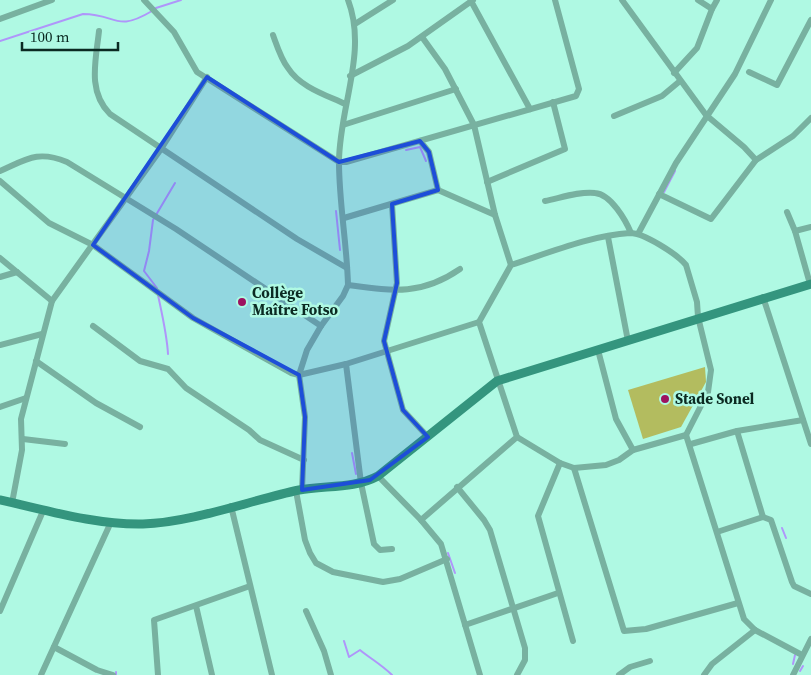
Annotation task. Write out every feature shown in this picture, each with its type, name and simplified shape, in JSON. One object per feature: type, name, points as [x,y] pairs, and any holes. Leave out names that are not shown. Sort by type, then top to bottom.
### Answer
[{"type":"main road","points":[[0,500],[43,511],[111,522],[143,524],[181,518],[299,491],[361,483],[378,476],[497,381],[628,341],[698,317],[810,284]]},
{"type":"street","points":[[0,19],[52,0]]},
{"type":"street","points":[[144,0],[174,32],[194,68],[339,162],[353,161],[579,94],[555,0]]},
{"type":"street","points":[[348,0],[355,24],[356,48],[345,104],[339,162],[348,285],[343,296],[321,326],[307,350],[299,375],[305,417],[304,460],[299,491],[305,540],[316,563],[333,572],[382,582],[400,579],[447,559]]},
{"type":"street","points":[[355,24],[393,0]]},
{"type":"street","points":[[622,0],[706,115],[744,146],[756,160]]},
{"type":"street","points":[[698,0],[712,9]]},
{"type":"street","points":[[674,73],[697,48],[717,0]]},
{"type":"street","points":[[638,234],[659,194],[706,115],[734,74],[771,0]]},
{"type":"street","points":[[350,76],[387,59],[422,37],[472,1],[530,108]]},
{"type":"street","points":[[749,72],[776,85],[811,20]]},
{"type":"street","points":[[99,31],[95,87],[98,100],[110,114],[152,140],[161,149],[297,239],[347,268]]},
{"type":"street","points":[[273,35],[287,68],[293,74],[306,85],[345,104]]},
{"type":"street","points":[[422,37],[445,69],[474,125],[495,216],[511,265]]},
{"type":"street","points":[[12,503],[23,439],[21,419],[52,301],[161,149],[207,77]]},
{"type":"street","points":[[614,116],[662,96],[680,81]]},
{"type":"street","points":[[343,125],[456,89]]},
{"type":"street","points":[[487,182],[565,149],[553,102]]},
{"type":"street","points":[[659,194],[711,220],[756,160],[792,136],[811,118]]},
{"type":"street","points":[[429,152],[434,137]]},
{"type":"street","points":[[420,141],[429,152],[438,190]]},
{"type":"street","points":[[0,171],[28,159],[51,156],[67,162],[176,229],[321,326]]},
{"type":"street","points":[[0,181],[48,223],[93,245],[193,318],[285,370],[299,375],[346,364],[385,350],[479,322],[511,265],[570,246],[608,237],[631,233],[638,234],[677,256],[686,265],[697,302],[698,317],[711,370],[711,381],[698,415],[686,435],[634,450],[619,460],[606,465],[574,468],[560,463],[517,437],[479,322]]},
{"type":"street","points":[[344,218],[438,190],[495,216]]},
{"type":"street","points":[[545,201],[590,193],[602,195],[623,216],[631,233]]},
{"type":"street","points":[[392,204],[397,269],[396,292],[385,333],[385,350],[403,410],[428,437]]},
{"type":"street","points":[[787,212],[795,231],[810,284]]},
{"type":"street","points":[[795,231],[811,227]]},
{"type":"street","points":[[608,237],[628,341]]},
{"type":"street","points":[[0,258],[52,301]]},
{"type":"street","points":[[348,285],[396,292],[420,288],[448,278],[460,269]]},
{"type":"street","points":[[0,277],[16,272]]},
{"type":"street","points":[[763,297],[811,444]]},
{"type":"street","points":[[93,326],[140,361],[168,369],[186,388],[249,430],[260,440],[304,460]]},
{"type":"street","points":[[0,345],[42,334]]},
{"type":"street","points":[[598,350],[616,419],[634,450]]},
{"type":"street","points":[[36,361],[96,403],[140,427]]},
{"type":"street","points":[[346,364],[361,483],[374,544],[380,550],[392,549]]},
{"type":"street","points":[[0,407],[26,398]]},
{"type":"street","points":[[691,444],[736,432],[803,420]]},
{"type":"street","points":[[736,432],[763,517]]},
{"type":"street","points":[[686,435],[691,444],[744,619],[755,630],[802,655]]},
{"type":"street","points":[[421,520],[517,437]]},
{"type":"street","points":[[23,439],[65,444]]},
{"type":"street","points":[[560,463],[538,516],[558,593],[573,641]]},
{"type":"street","points":[[574,468],[624,631],[646,629],[738,602]]},
{"type":"street","points":[[378,476],[421,520],[441,544],[480,675]]},
{"type":"street","points":[[457,487],[490,530],[526,654],[518,675]]},
{"type":"street","points":[[231,506],[272,675]]},
{"type":"street","points":[[0,611],[3,599],[43,511]]},
{"type":"street","points":[[717,532],[763,517],[771,520],[775,526],[792,582],[798,588],[811,594]]},
{"type":"street","points":[[42,675],[111,522]]},
{"type":"street","points":[[158,675],[154,620],[250,586]]},
{"type":"street","points":[[464,626],[558,593]]},
{"type":"street","points":[[196,606],[212,675]]},
{"type":"street","points":[[306,611],[324,651],[331,675]]},
{"type":"street","points":[[704,675],[712,664],[755,630]]},
{"type":"street","points":[[793,675],[811,639]]},
{"type":"street","points":[[54,647],[97,670],[113,675]]},
{"type":"street","points":[[619,675],[630,667],[650,661]]},
{"type":"highlighted area","points":[[207,77],[339,162],[420,141],[429,152],[438,190],[392,204],[397,283],[384,341],[403,410],[428,437],[370,480],[302,490],[305,417],[299,375],[193,318],[93,245]]},
{"type":"green space","name":"Stade Sonel","points":[[705,367],[706,382],[681,427],[643,439],[628,390]]},
{"type":"waterway","points":[[156,8],[181,0]]},
{"type":"waterway","points":[[0,41],[83,14],[123,22],[130,21],[152,11]]},
{"type":"waterway","points":[[406,150],[420,147],[426,161]]},
{"type":"waterway","points":[[664,192],[675,171]]},
{"type":"waterway","points":[[157,288],[144,271],[153,220],[175,183]]},
{"type":"waterway","points":[[336,211],[340,250]]},
{"type":"waterway","points":[[158,295],[168,354]]},
{"type":"waterway","points":[[352,453],[356,474]]},
{"type":"waterway","points":[[782,528],[786,538]]},
{"type":"waterway","points":[[448,553],[455,573]]},
{"type":"waterway","points":[[344,641],[349,657],[360,650],[392,675]]},
{"type":"waterway","points":[[793,664],[795,655]]},
{"type":"waterway","points":[[800,671],[803,666]]},
{"type":"place","name":"Collège Maître Fotso","points":[[242,302]]},
{"type":"place","name":"Stade Sonel","points":[[665,399]]}]
